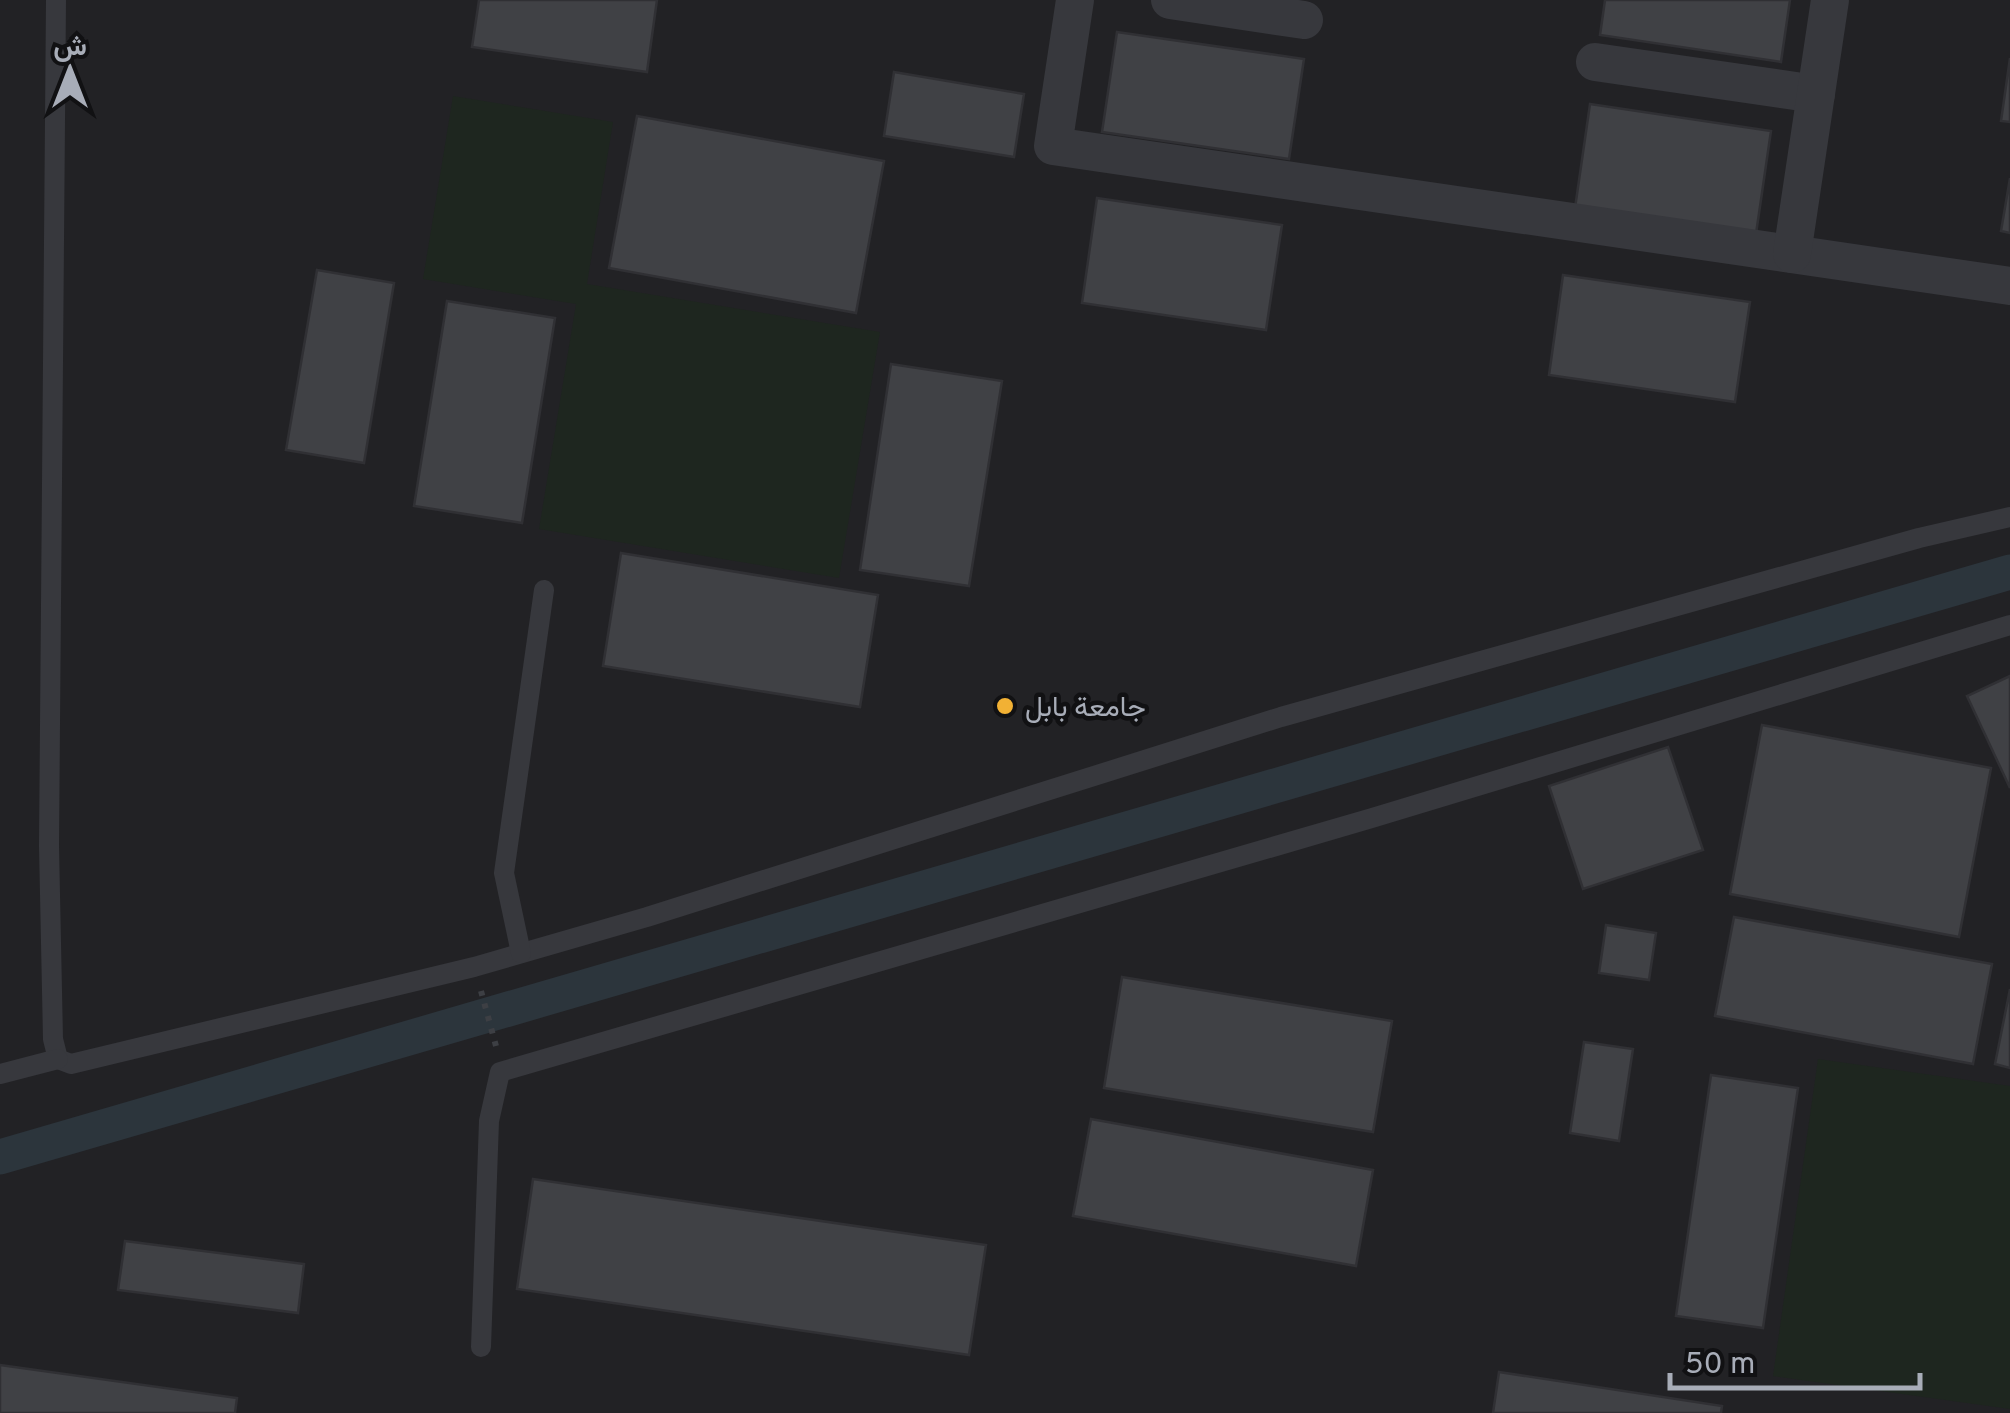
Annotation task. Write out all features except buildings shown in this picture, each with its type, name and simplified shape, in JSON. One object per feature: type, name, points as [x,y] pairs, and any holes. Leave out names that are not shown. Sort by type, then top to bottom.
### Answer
[{"type":"street","points":[[1075,0],[1054,146],[2010,286]]},
{"type":"street","points":[[1170,0],[1304,20]]},
{"type":"street","points":[[1792,254],[1830,0]]},
{"type":"street","points":[[1595,62],[1816,94]]},
{"type":"lane","points":[[56,0],[48,846],[53,1040],[58,1060]]},
{"type":"lane","points":[[0,1074],[58,1060],[71,1064],[91,1061],[474,967],[666,911],[1281,718],[1919,538],[2010,518]]},
{"type":"lane","points":[[521,953],[504,872],[544,590]]},
{"type":"lane","points":[[481,1347],[489,1120],[500,1072],[1354,824],[2010,625]]},
{"type":"path","points":[[481,991],[497,1050]]},
{"type":"shaded area","name":"جامعة بابل","points":[[0,0],[2010,0],[2010,1413],[0,1413]]},
{"type":"shaded area","points":[[453,96],[613,122],[587,284],[880,332],[839,578],[539,529],[576,304],[423,279]]},
{"type":"shaded area","points":[[1818,1059],[2010,1086],[2010,1409],[1773,1376]]},
{"type":"waterway","points":[[0,1157],[2010,572]]},
{"type":"place","name":"جامعة بابل","points":[[1005,706]]}]
